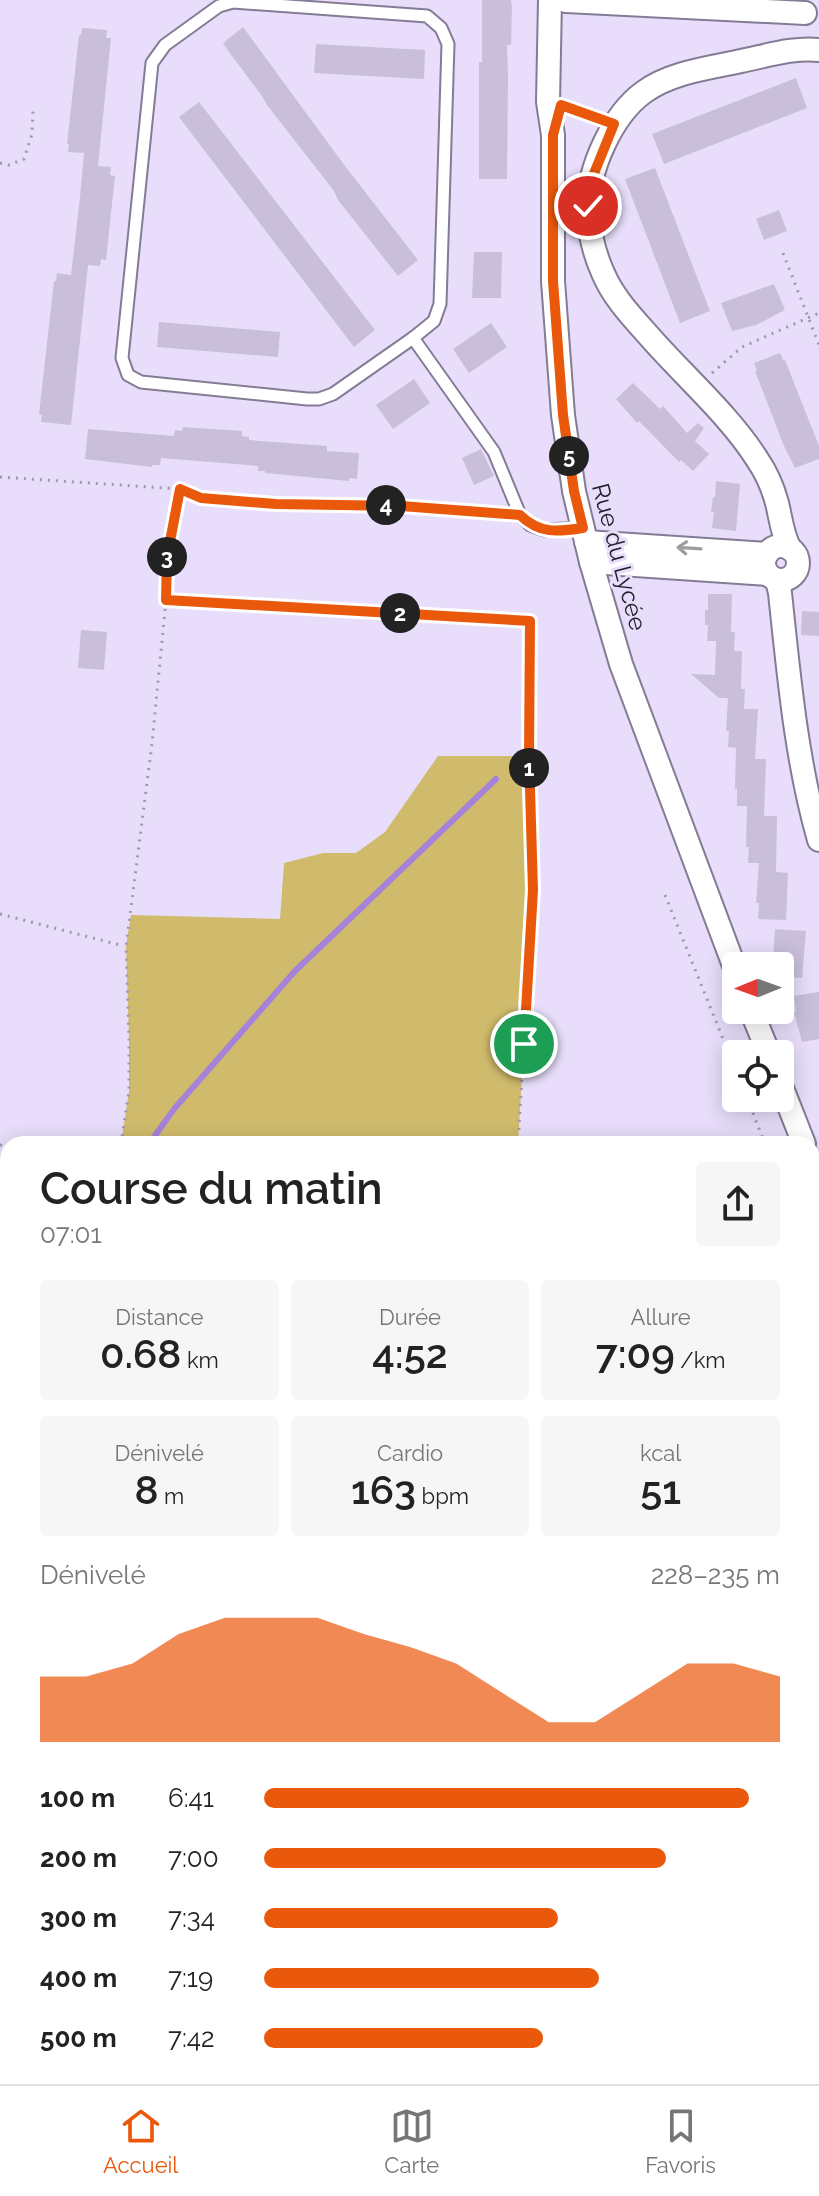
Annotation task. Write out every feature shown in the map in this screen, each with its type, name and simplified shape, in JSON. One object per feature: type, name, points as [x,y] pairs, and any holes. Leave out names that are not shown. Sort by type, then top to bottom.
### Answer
[{"type":"street","points":[[562,1],[805,13]]},
{"type":"street","name":"Rue du Lycée","points":[[553,135],[561,105],[562,1]]},
{"type":"street","name":"Rue du Lycée","points":[[562,1],[548,102],[553,135],[552,267],[558,368],[574,491],[621,664],[729,952]]},
{"type":"street","points":[[819,50],[759,57],[663,81],[644,92],[614,124],[593,176],[588,206],[596,257],[616,297],[710,401],[757,458],[769,480],[780,517],[778,569],[796,742],[819,840]]},
{"type":"street","points":[[587,544],[778,569]]},
{"type":"street","points":[[791,1112],[801,1136]]},
{"type":"lane","points":[[233,2],[427,16],[441,28],[448,44],[440,304],[434,321],[413,338],[333,394],[319,399],[145,382],[128,375],[122,357],[152,63],[165,45],[219,6],[233,2]]},
{"type":"lane","points":[[413,338],[494,452],[520,515],[530,525],[587,544]]},
{"type":"path","points":[[561,105],[614,124]]},
{"type":"path","points":[[0,163],[9,165],[24,159],[32,134],[33,111]]},
{"type":"path","points":[[783,253],[819,345]]},
{"type":"path","points":[[696,387],[742,347],[819,313]]},
{"type":"path","points":[[0,477],[180,489],[201,498],[276,504],[401,506],[520,515]]},
{"type":"path","points":[[122,1136],[129,1091],[126,946],[150,759],[166,600],[167,557],[180,489]]},
{"type":"path","points":[[166,600],[530,621],[529,756],[533,890],[518,1136]]},
{"type":"path","points":[[665,895],[723,1040]]},
{"type":"path","points":[[0,914],[126,946]]},
{"type":"path","points":[[752,1112],[762,1136]]},
{"type":"shaded area","points":[[438,756],[529,756],[533,890],[518,1136],[122,1136],[129,1091],[126,946],[131,915],[280,919],[284,863],[323,853],[356,853],[385,832]]},
{"type":"building","points":[[482,0],[511,0],[512,6],[511,45],[507,45],[507,179],[479,179]]},
{"type":"building","points":[[243,27],[418,260],[398,276],[223,43]]},
{"type":"building","points":[[82,28],[107,30],[106,38],[111,38],[98,166],[111,167],[110,175],[115,176],[106,260],[101,259],[100,266],[88,265],[71,425],[41,422],[42,415],[39,414],[54,281],[57,273],[71,275],[80,197],[84,153],[68,152],[67,144]]},
{"type":"building","points":[[316,44],[425,50],[424,79],[314,73]]},
{"type":"building","points":[[796,78],[807,108],[664,164],[652,134]]},
{"type":"building","points":[[199,102],[375,330],[354,347],[179,117]]},
{"type":"building","points":[[655,168],[710,311],[680,323],[625,179]]},
{"type":"building","points":[[779,210],[787,231],[764,240],[756,219]]},
{"type":"building","points":[[474,252],[502,252],[501,298],[472,298]]},
{"type":"building","points":[[774,284],[785,310],[756,325],[732,331],[721,303]]},
{"type":"building","points":[[159,322],[280,332],[278,357],[157,347]]},
{"type":"building","points":[[491,323],[507,347],[469,373],[453,349]]},
{"type":"building","points":[[780,353],[819,446],[819,459],[795,468],[755,371],[754,363]]},
{"type":"building","points":[[414,379],[430,403],[393,429],[376,405]]},
{"type":"building","points":[[633,383],[660,409],[663,406],[687,433],[698,423],[704,428],[695,441],[709,454],[693,471],[681,460],[679,462],[639,421],[637,423],[616,399]]},
{"type":"building","points":[[183,427],[242,431],[242,436],[249,437],[249,440],[327,446],[327,451],[359,453],[357,479],[349,478],[349,481],[265,473],[258,471],[258,466],[161,458],[160,465],[152,467],[85,459],[88,429],[174,436],[175,430],[182,431]]},
{"type":"building","points":[[481,449],[494,476],[474,485],[462,458]]},
{"type":"building","points":[[716,481],[740,484],[736,531],[712,528]]},
{"type":"building","points":[[708,594],[732,594],[731,632],[735,632],[734,651],[742,651],[744,709],[758,709],[755,759],[766,759],[764,816],[777,816],[776,872],[788,873],[786,920],[758,919],[759,863],[748,863],[747,806],[737,806],[736,748],[728,747],[729,731],[726,731],[728,698],[719,698],[691,674],[715,675],[716,641],[707,641],[708,625],[705,625]]},
{"type":"building","points":[[802,611],[819,612],[819,636],[801,635]]},
{"type":"building","points":[[81,630],[107,632],[104,670],[78,668]]},
{"type":"building","points":[[775,929],[806,931],[802,978],[794,978],[794,952],[774,952]]},
{"type":"building","points":[[819,992],[819,1039],[802,1042],[794,1012],[794,996]]},
{"type":"waterway","points":[[155,1136],[174,1109],[295,971],[496,779]]},
{"type":"route","points":[[524,1044],[533,890],[529,756],[530,621],[166,600],[167,557],[180,489],[201,498],[276,504],[401,506],[520,515],[530,525],[544,530],[583,528],[574,491],[563,415],[553,281],[553,135],[561,105],[614,124],[593,176],[588,206]]}]
